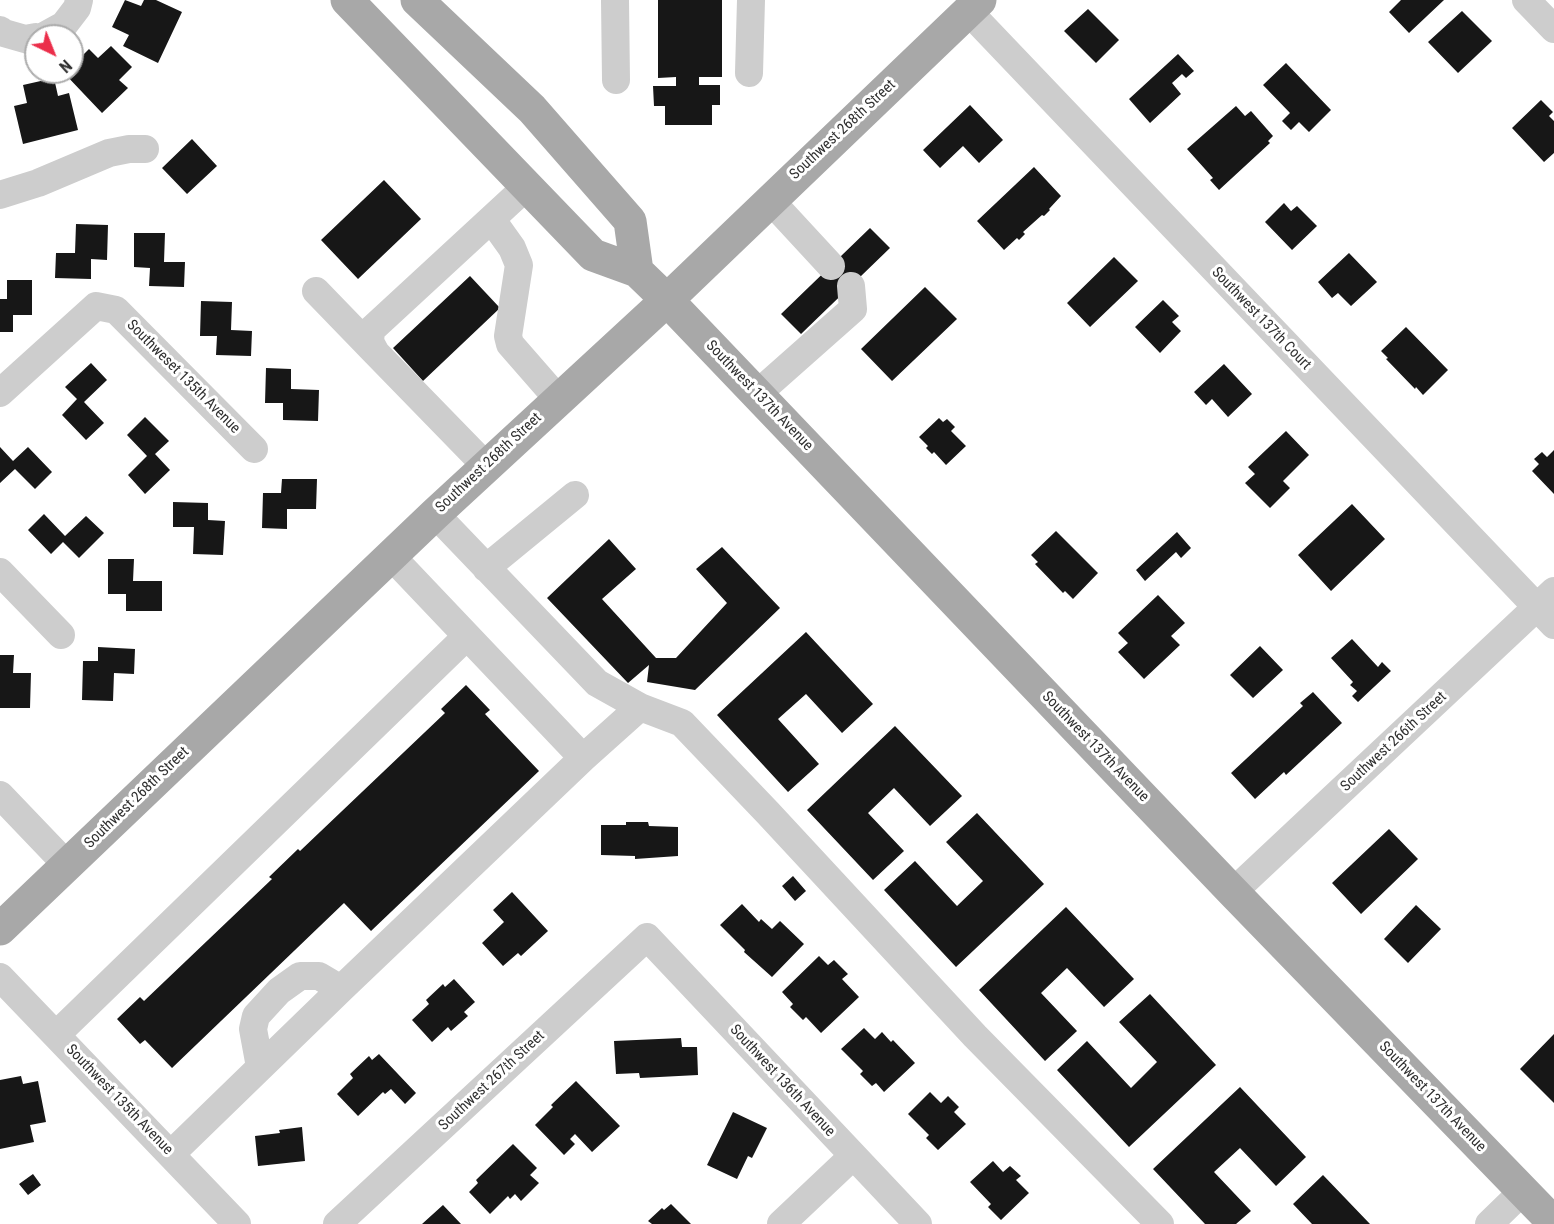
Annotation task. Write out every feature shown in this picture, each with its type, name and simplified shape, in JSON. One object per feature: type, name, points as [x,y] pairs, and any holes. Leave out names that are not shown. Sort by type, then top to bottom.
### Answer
[{"type":"main road","name":"Southwest 137th Avenue","points":[[347,0],[593,255],[637,271],[667,300],[1233,892],[1554,1223]]},
{"type":"main road","points":[[417,0],[532,109],[630,221],[637,271]]},
{"type":"main road","name":"Southwest 268th Street","points":[[0,928],[435,514],[667,300],[974,6]]},
{"type":"street","points":[[65,24],[77,8],[79,0]]},
{"type":"street","points":[[615,0],[616,80]]},
{"type":"street","points":[[749,73],[751,0]]},
{"type":"street","points":[[1526,0],[1554,28]]},
{"type":"street","name":"Southwest 137th Court","points":[[974,6],[1548,608]]},
{"type":"street","points":[[0,30],[24,39]]},
{"type":"street","points":[[0,195],[38,183],[109,153],[129,149],[146,149]]},
{"type":"street","points":[[376,353],[370,342],[371,330],[526,187]]},
{"type":"street","points":[[770,200],[831,266]]},
{"type":"street","points":[[495,216],[497,227],[512,248],[519,265],[508,336],[510,344],[558,399]]},
{"type":"street","points":[[757,394],[853,309],[851,285]]},
{"type":"street","points":[[316,291],[486,466]]},
{"type":"street","name":"Southweset 135th Avenue","points":[[0,393],[96,306],[116,310],[254,449]]},
{"type":"street","points":[[486,568],[574,495]]},
{"type":"street","points":[[435,514],[597,683],[640,707],[682,723],[975,1036],[1160,1224]]},
{"type":"street","points":[[391,556],[583,758]]},
{"type":"street","points":[[0,572],[61,635]]},
{"type":"street","name":"Southwest 266th Street","points":[[1233,892],[1548,608]]},
{"type":"street","points":[[56,1035],[466,637]]},
{"type":"street","points":[[171,1154],[583,758],[640,707]]},
{"type":"street","points":[[0,795],[67,865]]},
{"type":"street","name":"Southwest 136th Avenue","points":[[647,937],[918,1224]]},
{"type":"street","name":"Southwest 267th Street","points":[[337,1224],[647,937]]},
{"type":"street","points":[[260,1067],[253,1029],[256,1016],[279,991],[300,976],[319,976],[341,989]]},
{"type":"street","name":"Southwest 135th Avenue","points":[[0,977],[237,1224]]},
{"type":"street","points":[[782,1224],[853,1156]]},
{"type":"street","points":[[1489,1224],[1523,1191]]},
{"type":"building","points":[[125,0],[141,6],[144,0],[156,0],[182,12],[158,63],[123,46],[129,35],[112,27]]},
{"type":"building","points":[[658,0],[722,0],[722,77],[699,77],[699,85],[720,85],[720,105],[712,105],[712,125],[665,125],[665,106],[654,106],[653,86],[676,86],[676,77],[658,78]]},
{"type":"building","points":[[1401,0],[1444,0],[1409,33],[1389,12]]},
{"type":"building","points":[[1088,9],[1119,40],[1096,63],[1064,31]]},
{"type":"building","points":[[1462,11],[1492,41],[1458,73],[1428,42]]},
{"type":"building","points":[[111,46],[132,67],[119,80],[128,88],[102,113],[74,84],[84,84],[84,54],[89,49],[98,58]]},
{"type":"building","points":[[1178,54],[1194,71],[1186,78],[1182,74],[1172,83],[1181,94],[1150,123],[1129,99]]},
{"type":"building","points":[[1286,63],[1331,110],[1309,132],[1299,122],[1291,130],[1282,121],[1290,113],[1263,85]]},
{"type":"building","points":[[55,84],[58,96],[69,93],[78,130],[23,144],[14,106],[27,103],[23,85]]},
{"type":"building","points":[[1541,100],[1553,112],[1549,116],[1554,121],[1554,153],[1544,162],[1512,128]]},
{"type":"building","points":[[970,105],[1003,140],[979,163],[963,146],[940,168],[923,150]]},
{"type":"building","points":[[1236,106],[1245,116],[1251,111],[1273,136],[1268,141],[1270,143],[1219,190],[1210,180],[1213,178],[1187,149]]},
{"type":"building","points":[[192,139],[217,166],[187,194],[162,168]]},
{"type":"building","points":[[1034,167],[1061,196],[1044,216],[1042,215],[1023,232],[1025,234],[1019,240],[1017,238],[1004,250],[977,221]]},
{"type":"building","points":[[384,180],[421,219],[358,279],[321,240]]},
{"type":"building","points":[[1284,203],[1291,211],[1297,206],[1317,226],[1292,250],[1265,222]]},
{"type":"building","points":[[76,224],[108,225],[107,260],[91,259],[91,279],[55,278],[56,253],[75,253]]},
{"type":"building","points":[[870,228],[890,248],[801,334],[781,314]]},
{"type":"building","points":[[134,233],[165,233],[164,262],[185,262],[184,287],[149,286],[150,268],[134,267]]},
{"type":"building","points":[[1349,253],[1377,282],[1351,306],[1338,293],[1332,298],[1318,282]]},
{"type":"building","points":[[1114,257],[1138,281],[1090,327],[1067,303]]},
{"type":"building","points":[[470,276],[500,308],[423,381],[393,348]]},
{"type":"building","points":[[7,280],[32,280],[32,315],[13,315],[13,332],[0,332],[0,299],[7,299]]},
{"type":"building","points":[[925,287],[957,319],[892,381],[861,349]]},
{"type":"building","points":[[1163,300],[1179,316],[1172,322],[1181,331],[1160,353],[1135,327]]},
{"type":"building","points":[[201,301],[232,302],[231,330],[252,331],[251,356],[216,355],[217,336],[200,336]]},
{"type":"building","points":[[1406,327],[1448,370],[1423,395],[1386,359],[1388,358],[1381,351]]},
{"type":"building","points":[[91,363],[107,380],[84,402],[104,423],[86,440],[62,415],[77,399],[65,387]]},
{"type":"building","points":[[1224,364],[1252,394],[1228,417],[1212,399],[1206,405],[1194,392]]},
{"type":"building","points":[[266,368],[291,369],[291,389],[319,390],[318,421],[283,420],[283,403],[265,403]]},
{"type":"building","points":[[145,417],[169,441],[155,454],[170,470],[145,494],[128,475],[147,456],[127,435]]},
{"type":"building","points":[[939,418],[943,422],[947,419],[955,427],[951,431],[966,446],[946,465],[934,452],[932,454],[926,448],[928,446],[919,437]]},
{"type":"building","points":[[1286,431],[1309,455],[1283,481],[1290,488],[1270,508],[1245,483],[1255,474],[1248,467]]},
{"type":"building","points":[[0,447],[13,461],[28,447],[52,472],[35,489],[15,469],[0,483]]},
{"type":"building","points":[[1554,450],[1554,494],[1532,471],[1539,464],[1534,459],[1542,452],[1547,457]]},
{"type":"building","points":[[282,479],[317,479],[316,509],[287,509],[287,529],[262,528],[263,493],[281,493]]},
{"type":"building","points":[[173,502],[208,503],[208,520],[225,521],[223,555],[193,554],[194,527],[173,527]]},
{"type":"building","points":[[1352,504],[1385,539],[1331,591],[1298,555]]},
{"type":"building","points":[[44,514],[65,536],[86,516],[104,533],[79,558],[63,542],[51,554],[28,530]]},
{"type":"building","points":[[1056,531],[1098,573],[1073,599],[1065,591],[1063,593],[1035,564],[1038,562],[1031,555]]},
{"type":"building","points":[[1177,532],[1191,548],[1181,558],[1176,552],[1145,581],[1136,570]]},
{"type":"building","points":[[609,539],[636,569],[602,599],[656,658],[676,658],[727,603],[696,569],[722,547],[780,608],[695,690],[647,682],[649,665],[628,683],[547,598]]},
{"type":"building","points":[[108,559],[134,559],[133,581],[162,581],[162,611],[126,611],[126,594],[108,594]]},
{"type":"building","points":[[1158,595],[1185,623],[1171,636],[1180,645],[1144,679],[1118,652],[1128,643],[1118,633]]},
{"type":"building","points":[[806,632],[873,704],[842,733],[806,694],[778,719],[819,764],[788,792],[717,715]]},
{"type":"building","points":[[1352,639],[1378,667],[1382,662],[1391,671],[1358,702],[1352,696],[1357,691],[1350,685],[1353,682],[1331,658]]},
{"type":"building","points":[[1260,646],[1283,670],[1253,698],[1230,675]]},
{"type":"building","points":[[98,647],[135,649],[134,674],[114,673],[113,701],[82,700],[83,661],[98,661]]},
{"type":"building","points":[[0,655],[14,655],[13,673],[31,673],[30,708],[0,708]]},
{"type":"building","points":[[466,685],[490,710],[485,714],[539,771],[371,931],[344,903],[172,1068],[145,1040],[140,1044],[117,1019],[140,997],[144,1001],[272,879],[269,877],[298,849],[300,851],[445,713],[441,709]]},
{"type":"building","points":[[1313,692],[1342,723],[1286,775],[1284,772],[1255,799],[1231,773],[1303,706],[1300,703]]},
{"type":"building","points":[[895,726],[962,796],[930,826],[894,788],[868,813],[904,851],[873,880],[807,810]]},
{"type":"building","points":[[977,813],[1044,884],[956,967],[884,890],[915,861],[957,906],[983,881],[946,842]]},
{"type":"building","points":[[626,822],[648,822],[649,826],[678,827],[678,856],[635,859],[635,856],[601,855],[601,825],[626,825]]},
{"type":"building","points":[[1389,829],[1418,859],[1361,914],[1332,883]]},
{"type":"building","points":[[793,876],[806,891],[795,901],[782,886]]},
{"type":"building","points":[[512,892],[548,931],[521,956],[518,953],[503,966],[482,943],[504,922],[493,910]]},
{"type":"building","points":[[742,904],[759,922],[761,919],[772,929],[780,921],[804,944],[772,977],[744,952],[745,950],[720,925]]},
{"type":"building","points":[[1416,905],[1441,929],[1408,963],[1384,939]]},
{"type":"building","points":[[1066,907],[1134,979],[1104,1007],[1067,968],[1041,993],[1077,1031],[1045,1061],[979,990]]},
{"type":"building","points":[[819,956],[828,965],[834,960],[848,974],[842,979],[859,997],[821,1033],[806,1017],[803,1020],[790,1007],[793,1004],[782,992]]},
{"type":"building","points":[[454,979],[475,1002],[464,1012],[468,1016],[451,1031],[448,1027],[432,1042],[412,1020],[429,1004],[426,1000],[443,984],[445,987]]},
{"type":"building","points":[[1150,994],[1216,1065],[1129,1147],[1057,1070],[1087,1041],[1131,1088],[1157,1062],[1119,1022]]},
{"type":"building","points":[[864,1028],[875,1039],[882,1032],[915,1063],[884,1092],[876,1083],[872,1086],[860,1074],[863,1071],[841,1049]]},
{"type":"building","points":[[1554,1034],[1554,1103],[1520,1069]]},
{"type":"building","points":[[681,1038],[682,1047],[697,1047],[698,1075],[640,1078],[639,1073],[616,1074],[614,1041]]},
{"type":"building","points":[[379,1054],[416,1093],[405,1104],[391,1089],[385,1094],[383,1092],[358,1116],[337,1094],[353,1078],[350,1074],[369,1056],[372,1060]]},
{"type":"building","points":[[21,1076],[23,1084],[38,1081],[46,1122],[30,1125],[34,1142],[0,1149],[0,1080]]},
{"type":"building","points":[[576,1081],[620,1126],[592,1152],[575,1134],[570,1139],[575,1144],[564,1155],[535,1125],[553,1107],[551,1105]]},
{"type":"building","points":[[1240,1087],[1306,1157],[1276,1186],[1240,1148],[1214,1172],[1251,1211],[1236,1224],[1205,1224],[1153,1169]]},
{"type":"building","points":[[930,1092],[941,1103],[948,1096],[959,1107],[954,1112],[966,1124],[938,1150],[926,1138],[929,1135],[908,1114]]},
{"type":"building","points":[[733,1112],[767,1128],[752,1158],[748,1156],[737,1179],[707,1165]]},
{"type":"building","points":[[302,1127],[305,1161],[258,1166],[255,1136]]},
{"type":"building","points":[[513,1144],[537,1168],[530,1175],[539,1183],[521,1201],[515,1194],[510,1199],[508,1196],[490,1214],[469,1192],[478,1183],[476,1180]]},
{"type":"building","points":[[993,1161],[1003,1172],[1010,1166],[1021,1176],[1016,1180],[1029,1193],[1001,1220],[988,1207],[991,1204],[970,1182]]},
{"type":"building","points":[[33,1174],[41,1185],[28,1195],[19,1184]]},
{"type":"building","points":[[1323,1175],[1370,1224],[1312,1224],[1293,1204]]},
{"type":"building","points":[[671,1204],[691,1224],[652,1224],[648,1221],[662,1208],[664,1210]]},
{"type":"building","points":[[443,1205],[461,1224],[422,1224]]}]
